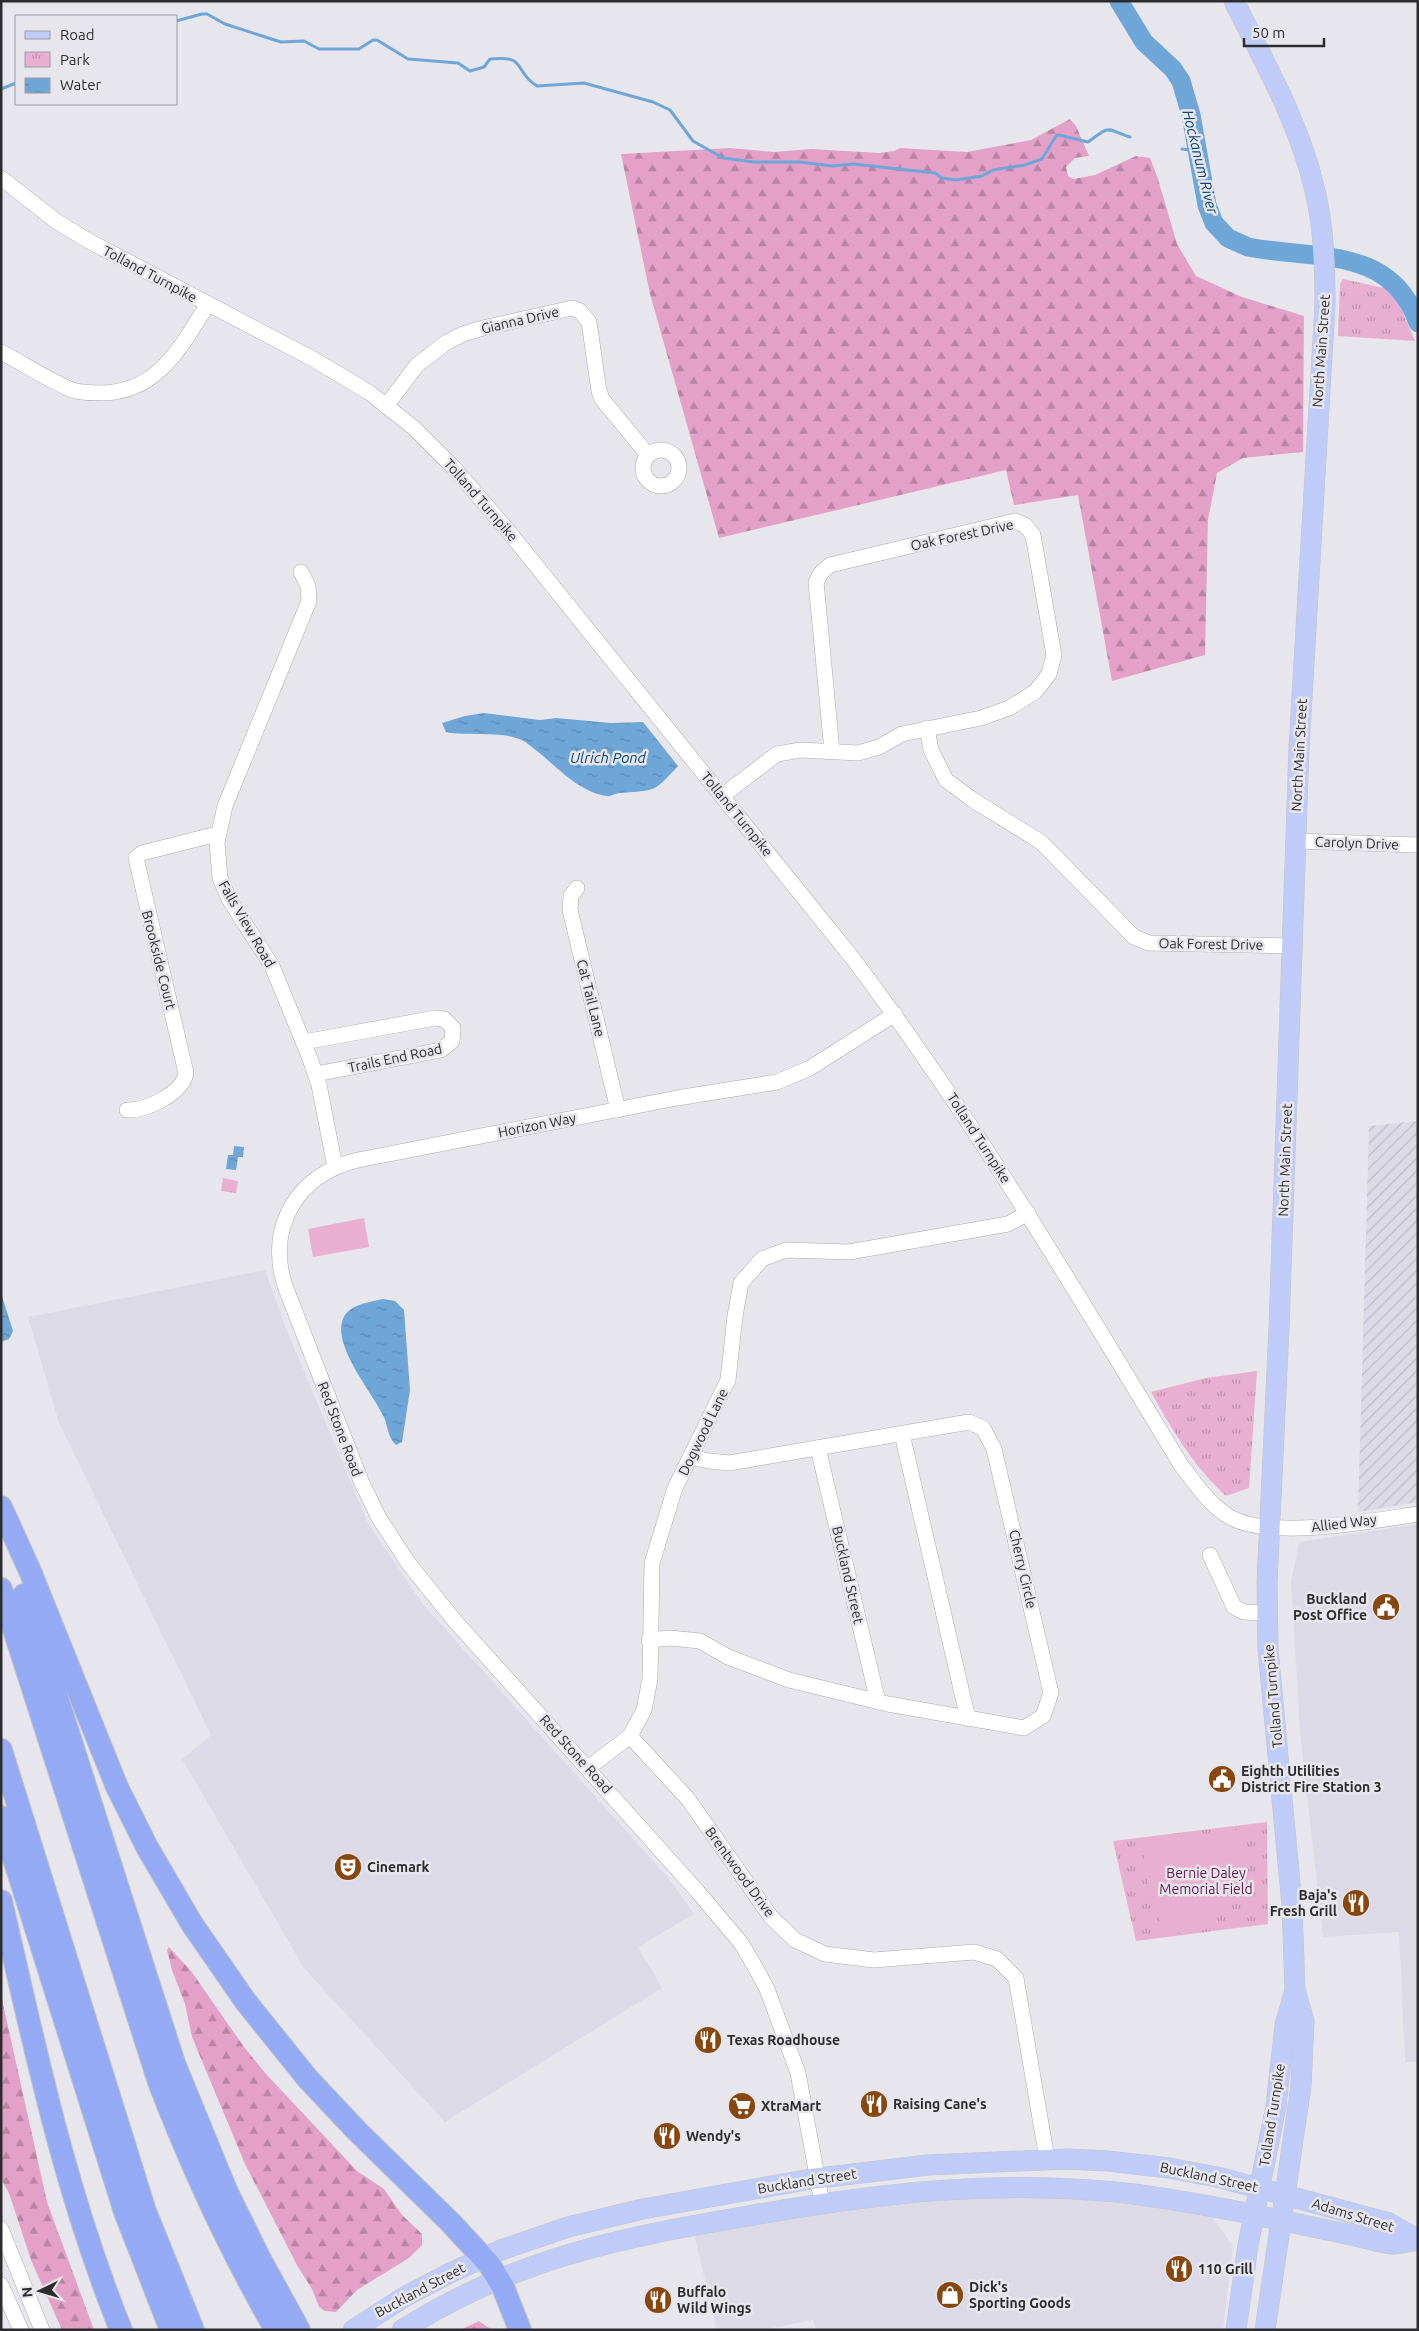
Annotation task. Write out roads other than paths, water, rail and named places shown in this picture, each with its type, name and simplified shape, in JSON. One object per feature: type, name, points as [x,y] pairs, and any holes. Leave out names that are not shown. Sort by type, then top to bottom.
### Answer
[{"type":"highway","points":[[1,1507],[30,1570],[117,1787],[147,1847],[197,1932],[246,2002],[308,2079],[357,2131],[484,2258],[498,2278],[520,2330]]},
{"type":"highway","points":[[1,1523],[174,2063],[226,2190],[260,2259],[299,2330]]},
{"type":"highway","points":[[1,1589],[159,2082],[187,2153],[214,2212],[239,2264],[276,2330]]},
{"type":"highway","points":[[1,1750],[142,2202],[168,2272],[193,2330]]},
{"type":"highway","points":[[1,1817],[125,2212],[171,2330]]},
{"type":"highway","points":[[1,1901],[60,2151],[87,2240],[121,2330]]},
{"type":"main road","name":"North Main Street","points":[[1234,1],[1279,92],[1306,158],[1316,192],[1322,240],[1325,305],[1310,549],[1296,841],[1279,1328],[1269,1527]]},
{"type":"main road","name":"Tolland Turnpike","points":[[1265,2330],[1300,2100],[1304,2021],[1295,1990],[1292,1905],[1270,1678],[1267,1612],[1269,1527]]},
{"type":"main road","name":"Tolland Turnpike","points":[[1236,2330],[1254,2214],[1276,2106],[1285,2025],[1295,1990]]},
{"type":"main road","name":"Buckland Street","points":[[353,2330],[406,2296],[484,2258],[546,2234],[613,2215],[818,2178],[928,2165],[1047,2159],[1108,2160],[1169,2168],[1285,2195]]},
{"type":"main road","name":"Buckland Street","points":[[402,2330],[459,2296],[498,2278],[557,2257],[613,2241],[822,2203],[924,2190],[1028,2187],[1134,2194],[1281,2220]]},
{"type":"main road","name":"Adams Street","points":[[1285,2195],[1388,2223],[1418,2240]]},
{"type":"main road","name":"Adams Street","points":[[1281,2220],[1389,2244],[1418,2240]]},
{"type":"street","name":"Tolland Turnpike","points":[[5,188],[87,240],[312,359],[370,393],[414,428],[454,468],[509,532],[854,960],[895,1014],[1028,1213],[1181,1465],[1204,1494],[1225,1514],[1250,1526],[1269,1527]]},
{"type":"street","points":[[1,352],[72,390],[91,393],[128,389],[143,384],[176,353],[208,304]]},
{"type":"street","name":"Gianna Drive","points":[[386,406],[417,365],[447,342],[463,334],[483,328],[572,308],[580,311],[589,322],[599,391],[602,399],[648,455]]},
{"type":"street","name":"Oak Forest Drive","points":[[722,796],[777,754],[801,750],[858,753],[879,747],[902,734],[982,718],[1009,708],[1035,692],[1049,674],[1054,655],[1033,535],[1025,525],[1015,521],[830,566],[821,573],[816,582],[832,751]]},
{"type":"street","name":"Falls View Road","points":[[301,572],[308,586],[309,603],[228,797],[217,834],[217,863],[223,887],[272,966],[304,1042],[316,1074],[335,1167]]},
{"type":"street","name":"Oak Forest Drive","points":[[927,728],[931,750],[946,780],[973,800],[1041,842],[1134,937],[1150,943],[1292,946]]},
{"type":"street","name":"Brookside Court","points":[[127,1110],[141,1110],[151,1106],[179,1086],[184,1080],[186,1073],[136,867],[136,857],[144,852],[217,834]]},
{"type":"street","name":"Carolyn Drive","points":[[1296,841],[1418,845]]},
{"type":"street","name":"Cat Tail Lane","points":[[577,888],[571,896],[570,910],[618,1110]]},
{"type":"street","name":"Horizon Way","points":[[297,1316],[281,1269],[279,1247],[283,1225],[292,1205],[302,1192],[319,1176],[335,1167],[358,1160],[787,1079],[810,1068],[895,1014]]},
{"type":"street","name":"Trails End Road","points":[[304,1042],[435,1018],[447,1021],[453,1030],[451,1043],[441,1050],[316,1074]]},
{"type":"street","name":"Dogwood Lane","points":[[588,1768],[630,1736],[644,1710],[650,1679],[652,1563],[675,1488],[728,1380],[735,1316],[742,1283],[762,1259],[786,1250],[848,1252],[1008,1224],[1028,1213]]},
{"type":"street","name":"Red Stone Road","points":[[297,1316],[361,1482],[379,1518],[404,1556],[455,1621],[698,1892],[741,1944],[754,1965],[767,1989],[791,2050],[804,2095],[822,2203]]},
{"type":"street","name":"Cherry Circle","points":[[650,1640],[670,1638],[700,1641],[728,1657],[789,1680],[878,1702],[1024,1728],[1043,1716],[1051,1693],[994,1449],[983,1428],[969,1422],[729,1463],[690,1457]]},
{"type":"street","points":[[902,1434],[968,1719]]},
{"type":"street","name":"Buckland Street","points":[[818,1448],[878,1702]]},
{"type":"street","name":"Allied Way","points":[[1269,1527],[1295,1529],[1418,1514]]},
{"type":"street","points":[[1210,1555],[1234,1607],[1244,1612],[1267,1612]]},
{"type":"street","name":"Brentwood Drive","points":[[630,1736],[688,1799],[771,1917],[795,1940],[825,1954],[874,1960],[974,1952],[997,1959],[1016,1978],[1047,2159]]},
{"type":"street","points":[[1,2229],[42,2330]]},
{"type":"street","points":[[21,2330],[1,2285],[25,2287]]},
{"type":"water","name":"Ulrich Pond","points":[[484,713],[540,720],[556,718],[611,723],[643,722],[678,766],[658,786],[648,790],[608,796],[596,793],[568,778],[522,740],[504,735],[446,732],[442,723]]},
{"type":"water","points":[[234,1146],[244,1147],[243,1157],[238,1157],[236,1170],[226,1169],[228,1155],[233,1155]]},
{"type":"water","points":[[1,1293],[13,1331],[9,1339],[1,1342]]},
{"type":"water","points":[[383,1299],[395,1301],[404,1310],[410,1390],[402,1442],[396,1445],[390,1436],[379,1407],[348,1356],[341,1330],[343,1319],[349,1310]]},
{"type":"waterway","name":"Hockanum River","points":[[1119,1],[1144,42],[1173,69],[1181,81],[1191,115],[1207,205],[1214,223],[1228,238],[1248,247],[1324,256],[1370,268],[1389,280],[1406,298],[1418,323]]},
{"type":"waterway","points":[[178,20],[207,14],[225,24],[281,42],[304,41],[319,49],[359,49],[373,40],[377,40],[408,59],[458,63],[470,71],[484,67],[490,59],[510,59],[519,65],[529,80],[537,86],[584,83],[653,102],[670,110],[693,141],[723,158],[754,162],[799,162],[833,166],[853,164],[935,173],[942,178],[956,180],[982,176],[993,170],[1025,165],[1042,159],[1056,136],[1059,135],[1088,142],[1105,130],[1112,130],[1130,137]]},
{"type":"waterway","points":[[1,89],[15,83]]},
{"type":"waterway","points":[[1182,149],[1197,151]]},
{"type":"place","name":"Buckland Post Office","points":[[1386,1607]]},
{"type":"place","name":"Eighth Utilities District Fire Station 3","points":[[1222,1779]]},
{"type":"place","name":"Cinemark","points":[[348,1867]]},
{"type":"place","name":"Baja's Fresh Grill","points":[[1356,1903]]},
{"type":"place","name":"Texas Roadhouse","points":[[708,2040]]},
{"type":"place","name":"Raising Cane's","points":[[874,2104]]},
{"type":"place","name":"XtraMart","points":[[742,2106]]},
{"type":"place","name":"Wendy's","points":[[667,2136]]},
{"type":"place","name":"110 Grill","points":[[1179,2269]]},
{"type":"place","name":"Dick's Sporting Goods","points":[[950,2295]]},
{"type":"place","name":"Buffalo Wild Wings","points":[[658,2300]]},
{"type":"park label","name":"Bernie Daley Memorial Field","points":[[1206,1882]]}]
